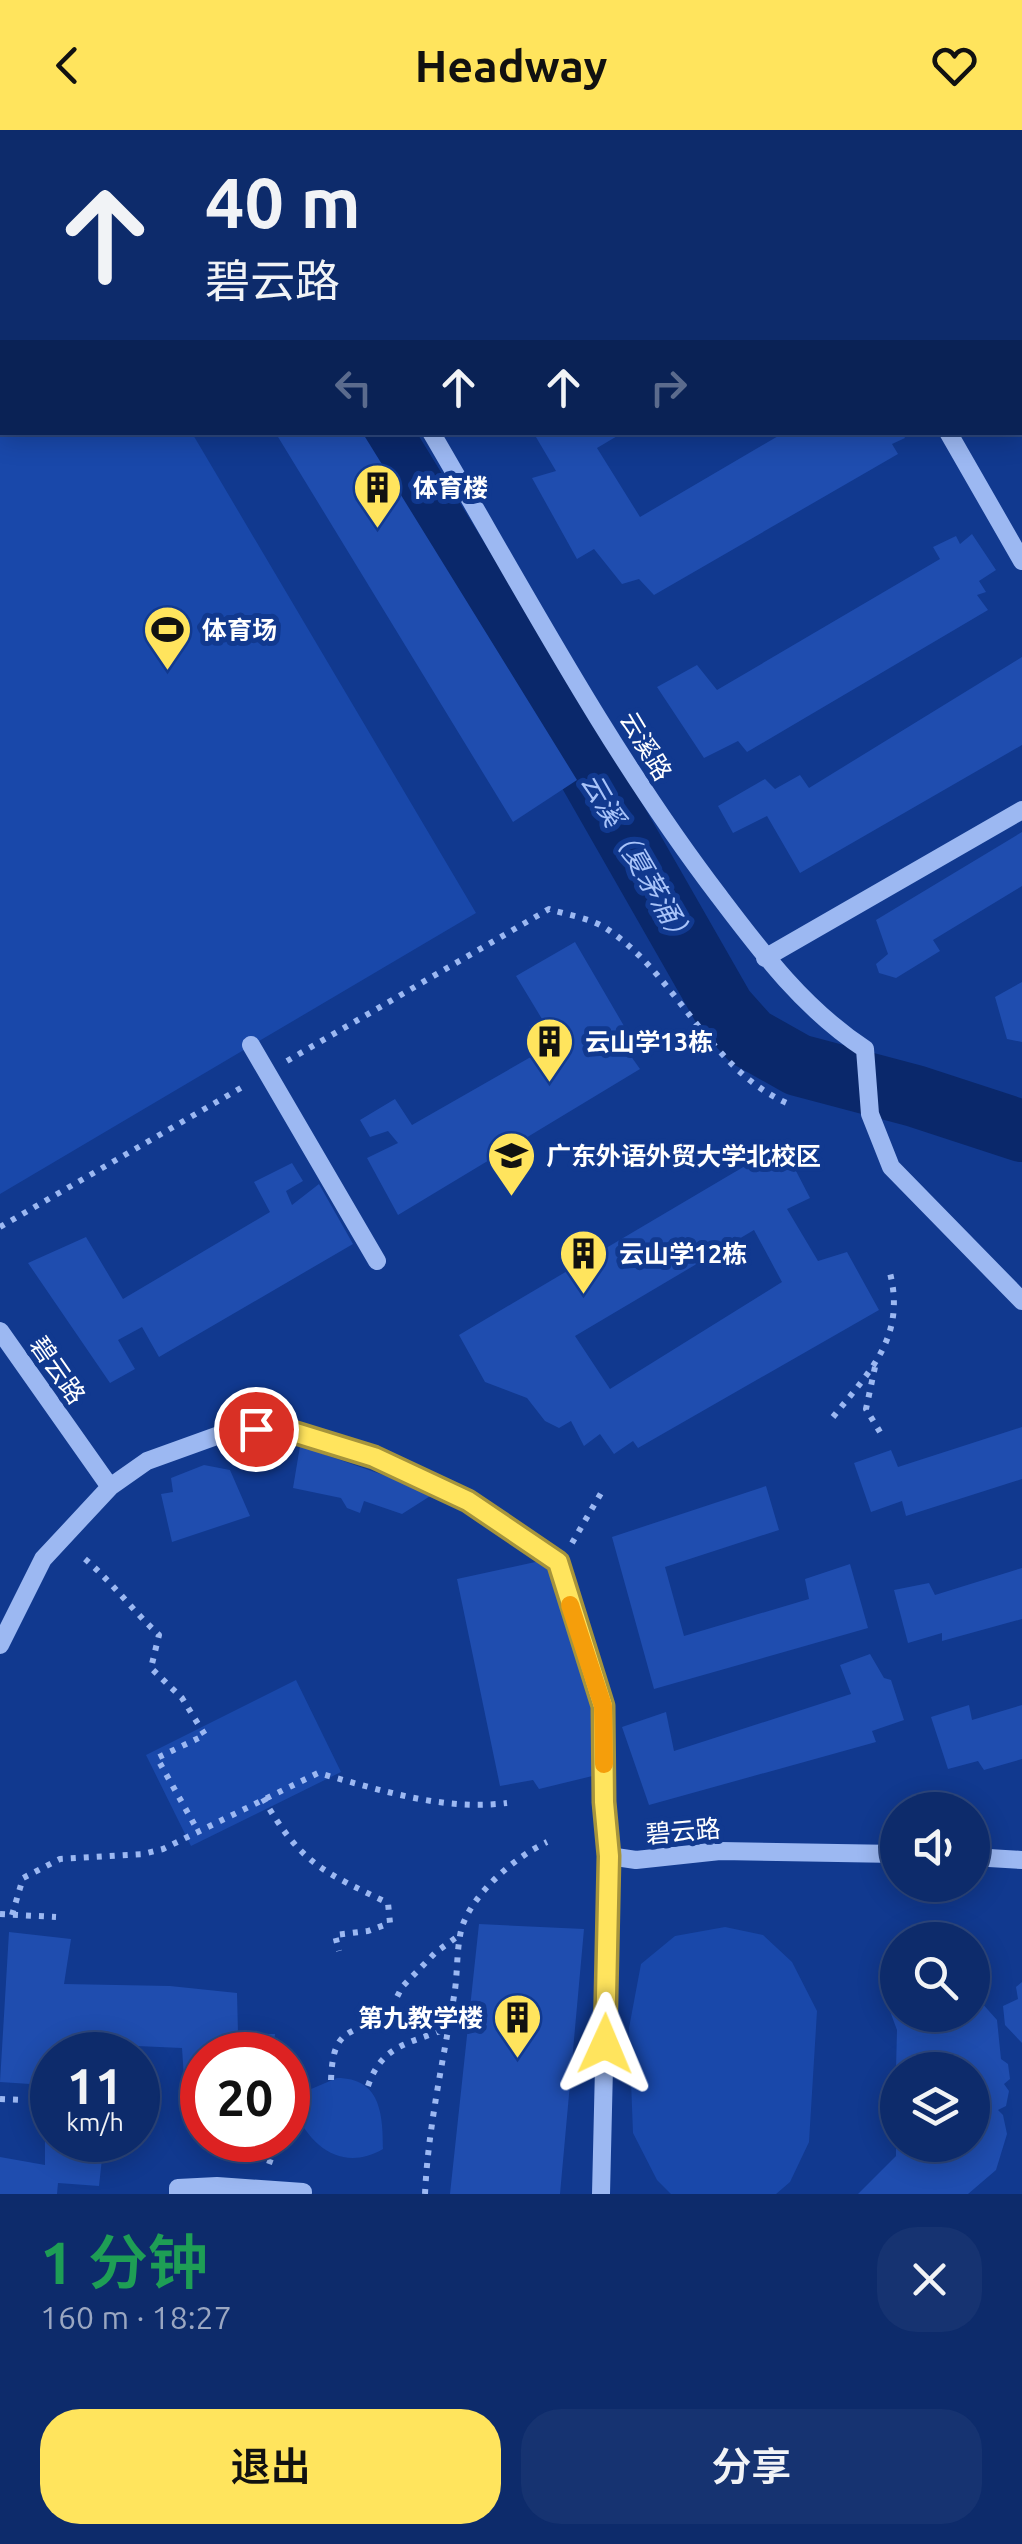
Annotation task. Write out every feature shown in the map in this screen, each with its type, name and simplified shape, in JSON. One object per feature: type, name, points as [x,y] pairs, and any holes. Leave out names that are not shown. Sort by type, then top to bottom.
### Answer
[{"type":"lane","name":"云溪路","points":[[433,435],[667,829],[776,972],[842,1034],[865,1049],[870,1114],[891,1167],[1022,1301]]},
{"type":"lane","points":[[950,435],[1022,562]]},
{"type":"lane","points":[[765,958],[1022,810]]},
{"type":"lane","points":[[251,1045],[377,1261]]},
{"type":"lane","name":"碧云路","points":[[0,1330],[110,1486]]},
{"type":"lane","points":[[0,1645],[42,1559],[110,1486],[147,1462],[233,1430],[280,1428],[374,1457],[468,1501],[558,1562],[603,1706],[609,1856],[602,2194]]},
{"type":"lane","name":"碧云路","points":[[609,1856],[636,1860],[720,1851],[880,1854]]},
{"type":"lane","points":[[990,1859],[1022,1860]]},
{"type":"lane","points":[[178,2194],[178,2188],[217,2186],[304,2192]]},
{"type":"path","points":[[0,1227],[549,909],[605,927],[643,960],[704,1034],[741,1070],[789,1104]]},
{"type":"path","points":[[833,1417],[888,1343],[896,1296],[890,1273]]},
{"type":"path","points":[[875,1365],[866,1409],[880,1432]]},
{"type":"path","points":[[558,1562],[604,1488]]},
{"type":"path","points":[[85,1559],[160,1634],[151,1668],[182,1698],[205,1735],[157,1758],[198,1831]]},
{"type":"path","points":[[12,1914],[24,1878],[60,1859],[143,1854],[163,1849],[318,1773],[418,1801],[507,1804]]},
{"type":"path","points":[[262,1798],[295,1848],[324,1873],[388,1904],[390,1923],[368,1931],[336,1935],[339,1951]]},
{"type":"path","points":[[425,2194],[462,1934],[478,1901],[502,1872],[525,1852],[547,1842]]},
{"type":"path","points":[[0,1914],[56,1918]]},
{"type":"path","points":[[331,2080],[332,2056],[338,2040],[358,2025],[387,2017],[402,1987],[436,1952],[462,1934]]},
{"type":"path","points":[[368,2086],[375,2064],[396,2047],[449,2026]]},
{"type":"path","points":[[0,2099],[24,2100]]},
{"type":"shaded area","name":"体育场","points":[[0,435],[193,435],[476,913],[0,1194]]},
{"type":"shaded area","points":[[296,1680],[341,1772],[191,1846],[146,1755]]},
{"type":"shaded area","points":[[725,1927],[763,1935],[792,1962],[817,2011],[809,2142],[790,2182],[776,2194],[671,2194],[657,2180],[633,2133],[629,2028],[641,1964],[675,1936]]},
{"type":"shaded area","points":[[337,2078],[362,2084],[380,2111],[383,2149],[356,2158],[331,2153],[320,2146],[310,2135],[310,2089]]},
{"type":"building","name":"体育楼","points":[[277,435],[364,435],[577,780],[513,822]]},
{"type":"building","points":[[535,435],[619,435],[597,448],[640,517],[780,435],[905,438],[892,444],[898,454],[654,595],[639,579],[622,584],[594,549],[577,559],[532,478],[556,471]]},
{"type":"building","points":[[972,534],[996,570],[979,581],[986,592],[977,595],[988,610],[747,752],[738,741],[704,758],[657,687],[697,665],[717,690],[940,559],[933,547],[956,536],[960,544]]},
{"type":"building","points":[[1022,657],[1022,745],[800,873],[767,816],[733,833],[718,806],[765,779],[775,789],[800,775],[809,788]]},
{"type":"building","points":[[1022,832],[1022,886],[933,940],[940,951],[896,978],[879,973],[876,964],[888,954],[876,920]]},
{"type":"building","name":"云山学13栋","points":[[575,942],[631,1038],[623,1045],[640,1069],[398,1215],[367,1158],[398,1143],[388,1131],[370,1137],[360,1120],[395,1099],[412,1125],[536,1054],[529,1027],[542,1019],[516,976]]},
{"type":"building","points":[[1022,982],[1022,1042],[1007,1039],[995,997]]},
{"type":"building","name":"云山学12栋","points":[[782,1144],[810,1198],[787,1209],[818,1261],[847,1252],[879,1310],[638,1448],[633,1441],[614,1454],[600,1434],[584,1446],[571,1421],[559,1428],[545,1421],[527,1398],[485,1382],[459,1335]],"holes":[[[754,1230],[782,1282],[610,1389],[575,1336]]]},
{"type":"building","points":[[292,1163],[303,1181],[286,1191],[292,1205],[319,1184],[353,1244],[159,1357],[142,1327],[118,1340],[135,1369],[110,1383],[28,1263],[86,1237],[123,1299],[270,1212],[254,1182]]},
{"type":"building","points":[[1022,1427],[1022,1479],[906,1516],[902,1501],[871,1512],[854,1463],[891,1450],[898,1467]]},
{"type":"building","points":[[300,1446],[435,1493],[402,1514],[364,1501],[360,1513],[347,1508],[341,1498],[293,1488]]},
{"type":"building","points":[[204,1465],[230,1470],[250,1516],[172,1542],[161,1494],[173,1492],[171,1478]]},
{"type":"building","points":[[766,1486],[779,1530],[665,1567],[684,1636],[809,1599],[805,1579],[850,1564],[868,1628],[654,1689],[612,1537]]},
{"type":"building","points":[[549,1559],[613,1771],[539,1789],[533,1780],[500,1786],[457,1579]]},
{"type":"building","points":[[1022,1568],[1022,1619],[942,1641],[942,1633],[908,1643],[894,1590],[929,1583],[935,1595]]},
{"type":"building","points":[[870,1654],[884,1678],[891,1680],[904,1720],[872,1731],[876,1742],[649,1805],[622,1727],[666,1712],[674,1751],[851,1694],[840,1665]]},
{"type":"building","points":[[969,1705],[972,1720],[1022,1705],[1022,1759],[984,1770],[978,1761],[948,1769],[931,1717]]},
{"type":"building","name":"第九教学楼","points":[[479,1924],[584,1929],[560,2194],[450,2194]]},
{"type":"building","points":[[9,1932],[71,1939],[64,1984],[170,1986],[237,1993],[238,2032],[180,2032],[180,2048],[160,2047],[160,2032],[30,2032],[30,2084],[0,2082]]},
{"type":"building","points":[[1022,1982],[1022,2043],[1005,2025],[1003,2006],[1018,1999],[1016,1987]]},
{"type":"building","points":[[990,2012],[997,2020],[1001,2059],[1008,2064],[1010,2079],[1004,2084],[1009,2091],[1006,2106],[998,2110],[1007,2134],[996,2170],[968,2194],[858,2194],[890,2162],[990,2162],[990,2052],[896,2052],[897,2032],[990,2032]]},
{"type":"building","points":[[0,2157],[45,2165],[102,2162],[99,2186],[58,2183],[57,2194],[0,2194]]},
{"type":"waterway","name":"云溪（夏茅涌）","points":[[382,435],[588,771],[724,1009],[750,1038],[798,1065],[915,1096],[1022,1131]]},
{"type":"slow traffic","points":[[570,1605],[603,1706],[604,1764]]},
{"type":"place","name":"体育楼","points":[[378,530]]},
{"type":"place","name":"体育场","points":[[167,672]]},
{"type":"place","name":"云山学13栋","points":[[550,1084]]},
{"type":"place","name":"广东外语外贸大学北校区","points":[[511,1198]]},
{"type":"place","name":"云山学12栋","points":[[584,1296]]},
{"type":"place","name":"第九教学楼","points":[[518,2060]]},
{"type":"route","points":[[256,1429],[280,1428],[374,1457],[468,1501],[558,1562],[603,1706],[609,1856],[605,2044]]}]
